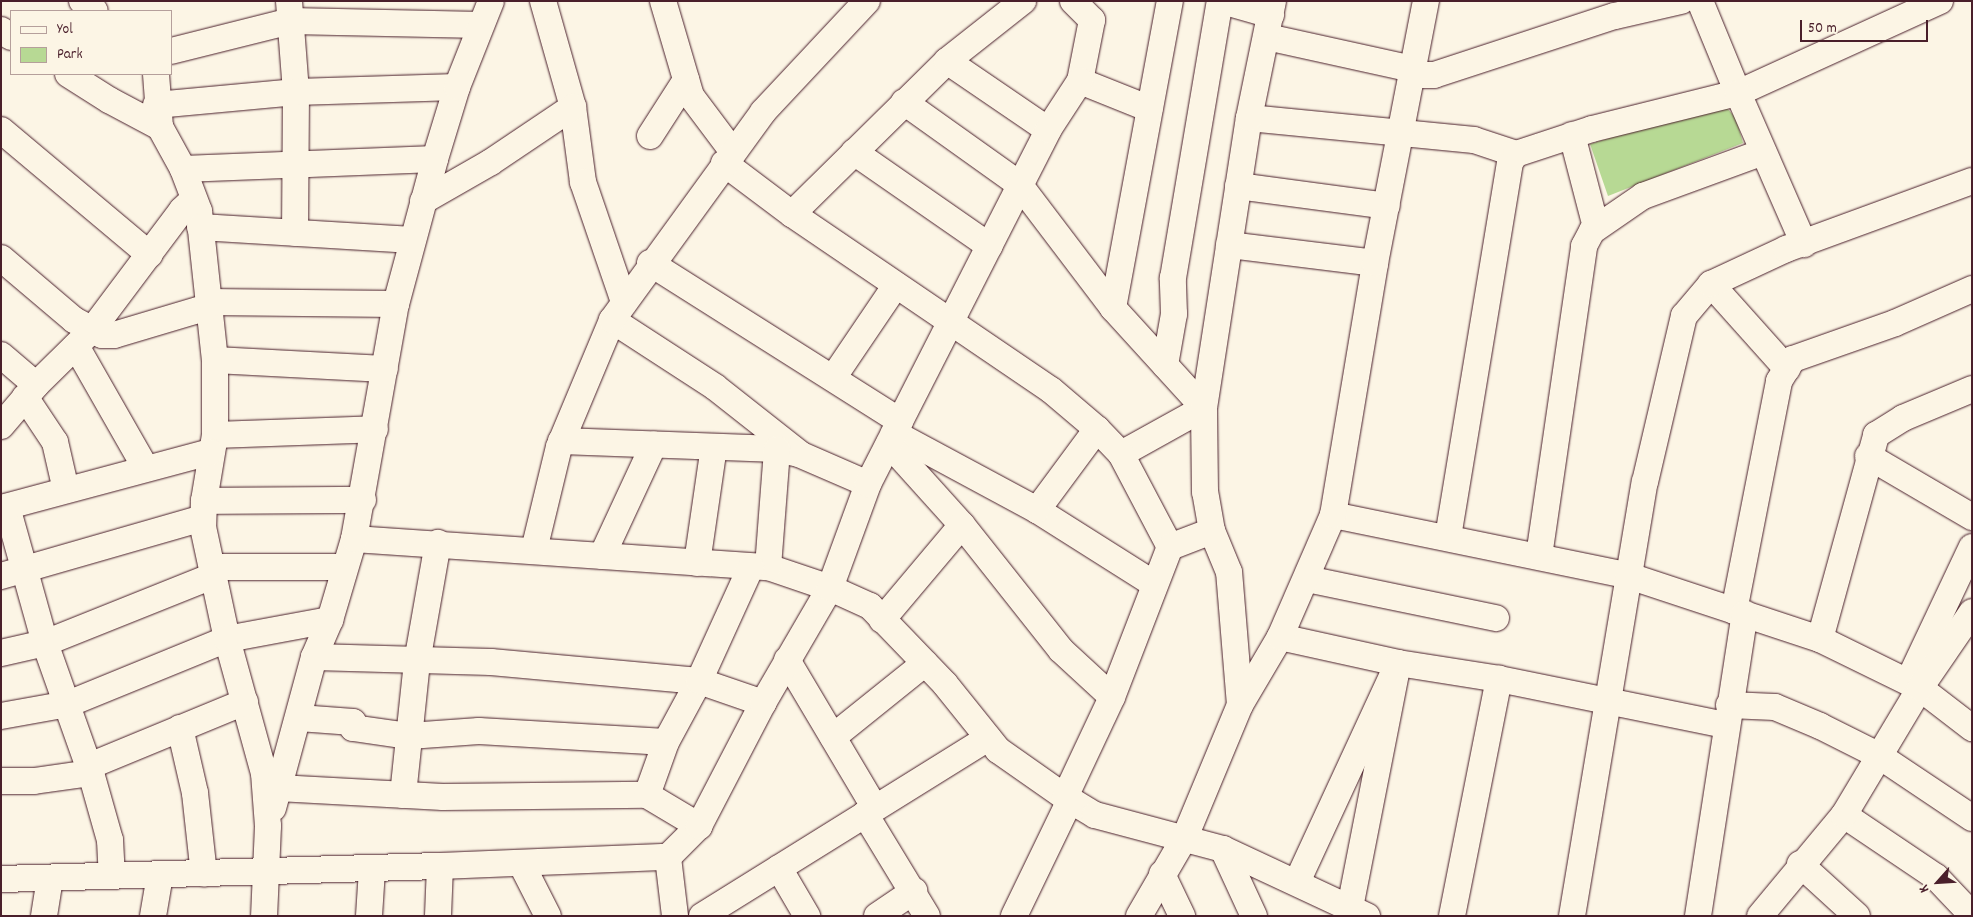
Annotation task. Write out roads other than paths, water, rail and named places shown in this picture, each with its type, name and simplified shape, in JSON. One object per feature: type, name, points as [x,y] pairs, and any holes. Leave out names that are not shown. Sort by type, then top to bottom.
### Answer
[{"type":"street","points":[[268,826],[314,657],[330,620],[344,567],[354,539],[363,500],[396,304],[423,201],[457,87],[491,1]]},
{"type":"street","points":[[543,1],[573,107],[583,182],[618,311],[715,387],[788,452]]},
{"type":"street","points":[[663,1],[691,96],[729,158],[792,214],[1051,390],[1097,429],[1121,454],[1170,547]]},
{"type":"street","points":[[534,550],[562,440],[618,311],[650,263],[763,112],[867,1]]},
{"type":"street","points":[[792,214],[947,61],[1023,1]]},
{"type":"street","points":[[1,879],[522,865],[668,856],[699,826],[762,703],[830,588],[868,484],[949,320],[1048,130],[1080,81],[1092,20],[1073,1]]},
{"type":"street","points":[[1113,308],[1170,1]]},
{"type":"street","points":[[1165,365],[1174,314],[1173,278],[1221,1],[1412,72],[1434,75],[1615,16],[1681,1]]},
{"type":"street","points":[[1139,916],[1185,837],[1240,705],[1280,637],[1308,579],[1333,515],[1386,206],[1426,1]]},
{"type":"street","points":[[1700,1],[1804,244]]},
{"type":"street","points":[[1448,536],[1510,162],[1516,154],[1572,135],[1738,93],[1940,1]]},
{"type":"street","points":[[172,51],[289,11],[481,25]]},
{"type":"street","points":[[289,11],[296,92],[293,164],[295,233]]},
{"type":"street","points":[[1240,705],[1229,572],[1212,531],[1205,492],[1204,408],[1249,118],[1270,18]]},
{"type":"street","points":[[947,61],[1048,130]]},
{"type":"street","points":[[70,75],[109,100],[158,116],[296,92],[457,87]]},
{"type":"street","points":[[156,75],[158,116],[183,169],[194,199],[200,227],[215,360],[213,444],[204,510],[227,639],[264,773],[268,826],[264,916]]},
{"type":"street","points":[[650,136],[686,80]]},
{"type":"street","points":[[1080,81],[1150,109]]},
{"type":"street","points":[[904,102],[1020,184],[1113,308],[1204,408]]},
{"type":"street","points":[[423,201],[491,162],[573,107]]},
{"type":"street","points":[[1249,118],[1474,140],[1516,154]]},
{"type":"street","points":[[1,130],[150,255]]},
{"type":"street","points":[[1572,135],[1596,227]]},
{"type":"street","points":[[854,152],[989,246]]},
{"type":"street","points":[[1539,556],[1584,246],[1596,227],[1643,196],[1763,152]]},
{"type":"street","points":[[183,169],[435,159]]},
{"type":"street","points":[[1572,916],[1645,482],[1684,316],[1711,284],[1804,244],[1972,181]]},
{"type":"street","points":[[1238,186],[1386,206]]},
{"type":"street","points":[[1,426],[31,391],[84,338],[150,255],[182,210],[194,199]]},
{"type":"street","points":[[200,227],[413,240]]},
{"type":"street","points":[[1229,246],[1376,263]]},
{"type":"street","points":[[1,258],[74,320],[145,467]]},
{"type":"street","points":[[650,263],[833,378],[894,433],[962,525],[1060,650],[1112,697]]},
{"type":"street","points":[[1711,284],[1787,369]]},
{"type":"street","points":[[833,378],[896,285]]},
{"type":"street","points":[[1698,916],[1728,715],[1739,612],[1779,381],[1793,359],[1894,323],[1972,289]]},
{"type":"street","points":[[84,338],[114,336],[208,304],[396,304]]},
{"type":"street","points":[[1,355],[31,391],[55,442],[66,490]]},
{"type":"street","points":[[215,360],[385,369]]},
{"type":"street","points":[[1820,638],[1868,456],[1876,435],[1903,418],[1972,389]]},
{"type":"street","points":[[1121,454],[1204,408]]},
{"type":"street","points":[[112,876],[110,840],[68,704],[45,643],[13,573],[4,508],[145,467],[213,444],[375,429]]},
{"type":"street","points":[[1038,510],[1097,429]]},
{"type":"street","points":[[894,433],[1038,510],[1154,584]]},
{"type":"street","points":[[562,440],[788,452],[868,484]]},
{"type":"street","points":[[602,556],[654,444]]},
{"type":"street","points":[[697,563],[714,447]]},
{"type":"street","points":[[646,795],[666,742],[760,567],[788,452]]},
{"type":"street","points":[[1868,456],[1972,517]]},
{"type":"street","points":[[13,573],[204,510],[363,500]]},
{"type":"street","points":[[1333,515],[1448,536],[1629,576],[1820,638],[1914,686],[1972,728]]},
{"type":"street","points":[[882,620],[962,525]]},
{"type":"street","points":[[1014,916],[1112,697],[1154,584],[1170,547],[1212,531]]},
{"type":"street","points":[[354,539],[438,543],[760,567],[830,588],[870,606],[925,663],[998,750],[1067,798],[1095,815],[1185,837],[1223,849],[1297,882],[1351,911],[1398,663]]},
{"type":"street","points":[[404,795],[416,662],[438,543]]},
{"type":"street","points":[[1760,916],[1800,864],[1844,815],[1914,686],[1972,547]]},
{"type":"street","points":[[1,653],[45,643],[214,571],[344,567]]},
{"type":"street","points":[[1308,579],[1496,618]]},
{"type":"street","points":[[1914,686],[1972,612]]},
{"type":"street","points":[[1,716],[68,704],[227,639],[330,620]]},
{"type":"street","points":[[1280,637],[1398,663],[1499,679],[1609,700],[1728,715],[1775,707],[1878,755],[1972,818]]},
{"type":"street","points":[[314,657],[416,662],[491,662],[699,681],[762,703]]},
{"type":"street","points":[[787,660],[833,737],[870,811],[928,916]]},
{"type":"street","points":[[833,737],[925,663]]},
{"type":"street","points":[[1297,882],[1398,663]]},
{"type":"street","points":[[1452,916],[1499,679]]},
{"type":"street","points":[[1,781],[34,781],[89,770],[180,728],[245,702]]},
{"type":"street","points":[[298,718],[353,722],[353,728],[409,736],[479,731],[666,742]]},
{"type":"street","points":[[180,728],[195,793],[204,874]]},
{"type":"street","points":[[702,916],[988,738]]},
{"type":"street","points":[[278,788],[404,795],[646,795],[699,826]]},
{"type":"street","points":[[1844,815],[1936,877],[1972,915]]},
{"type":"street","points":[[1223,849],[1254,916]]},
{"type":"street","points":[[668,856],[675,916]]},
{"type":"street","points":[[1800,864],[1857,916]]},
{"type":"street","points":[[522,865],[548,916]]},
{"type":"street","points":[[439,915],[440,866]]},
{"type":"street","points":[[779,868],[808,916]]},
{"type":"street","points":[[369,916],[372,869]]},
{"type":"street","points":[[1162,874],[1182,916]]},
{"type":"street","points":[[153,916],[160,875]]},
{"type":"street","points":[[44,916],[50,878]]},
{"type":"street","points":[[877,916],[914,890]]}]
